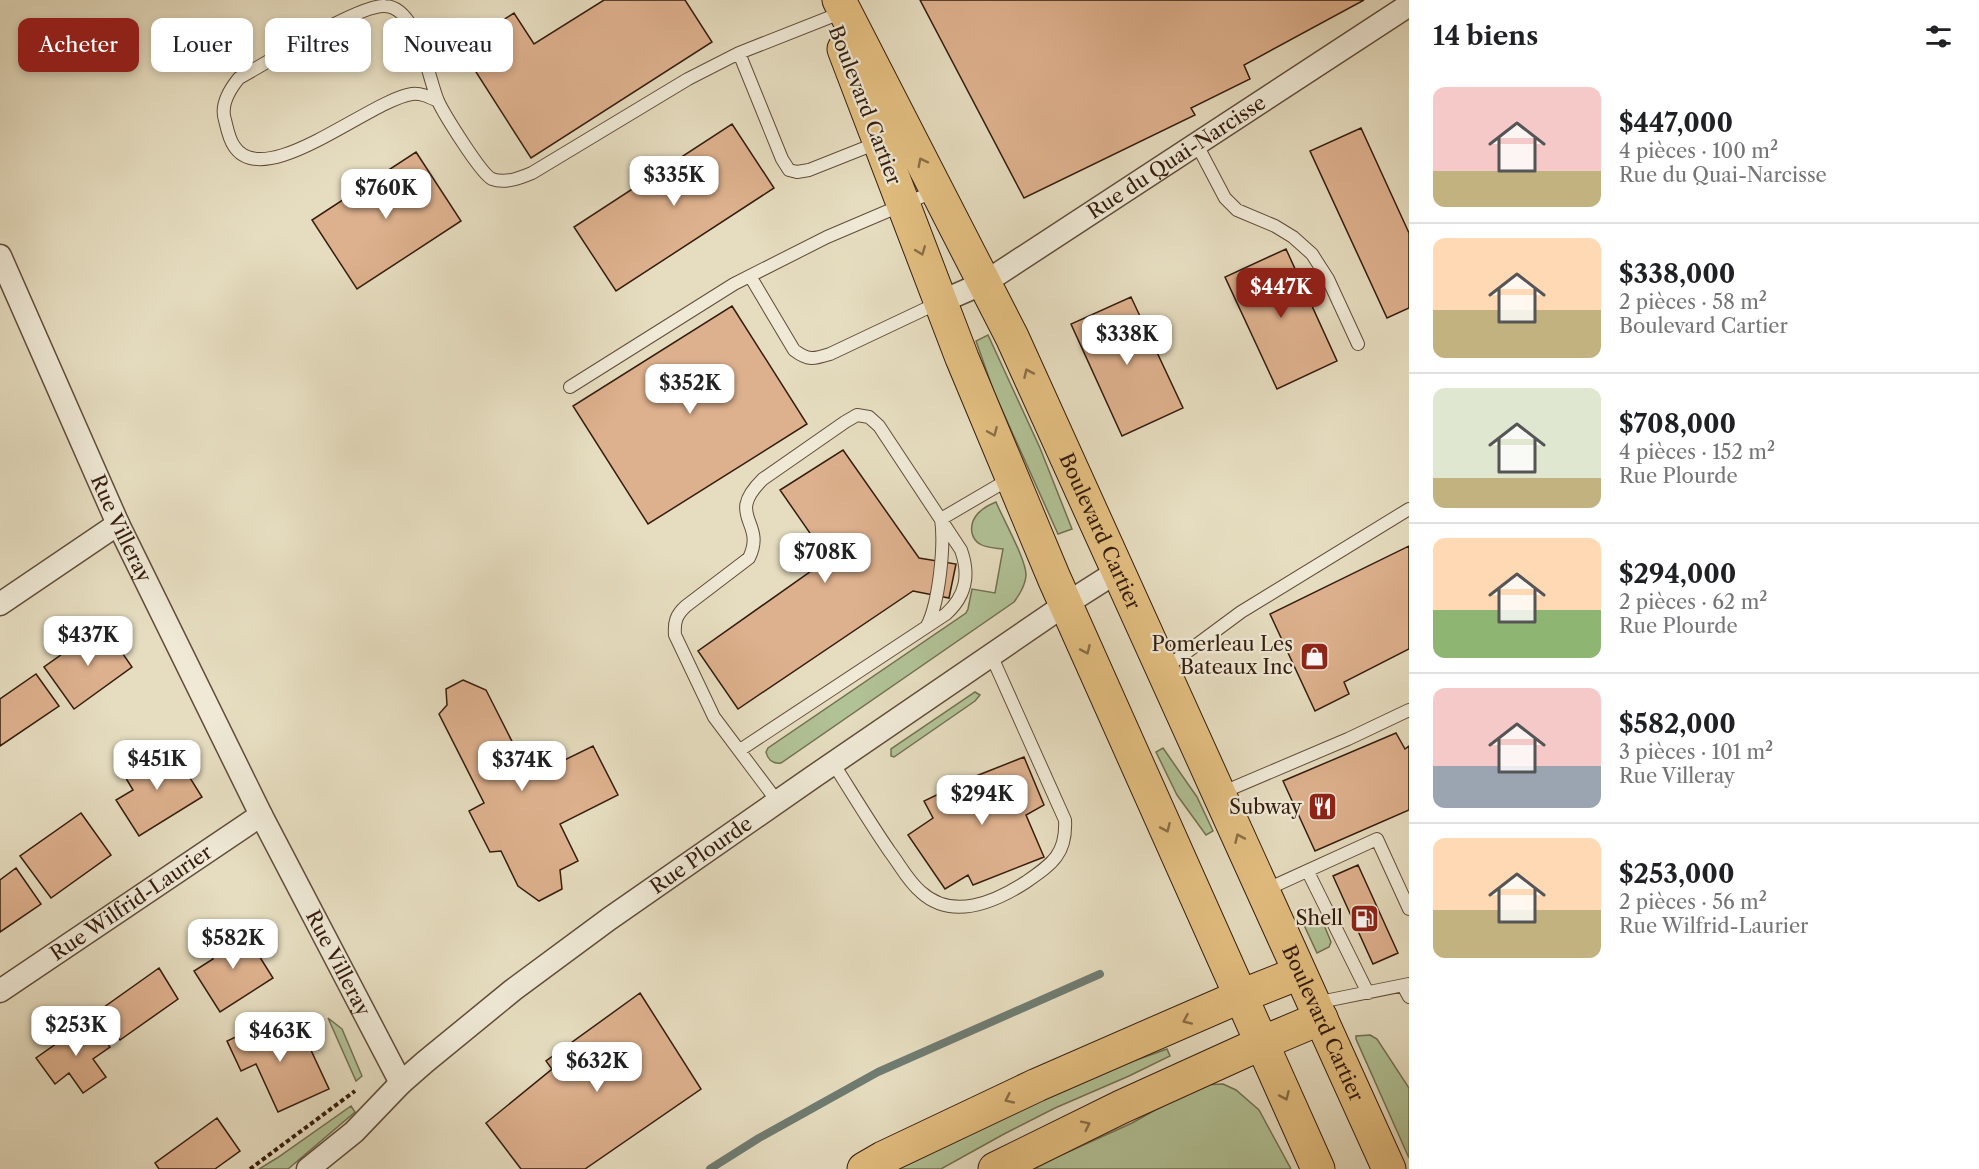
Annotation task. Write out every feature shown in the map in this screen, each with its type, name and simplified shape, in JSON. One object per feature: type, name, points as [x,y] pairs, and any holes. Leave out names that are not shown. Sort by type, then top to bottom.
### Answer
[{"type":"main road","name":"Boulevard Cartier","points":[[835,7],[892,136],[903,204],[962,358],[1066,604],[1318,1169]]},
{"type":"main road","name":"Boulevard Cartier","points":[[892,136],[937,190],[1012,337],[1389,1169]]},
{"type":"main road","points":[[864,1169],[1037,1085],[1299,973]]},
{"type":"main road","points":[[995,1169],[1121,1107],[1262,1043],[1318,1011]]},
{"type":"street","name":"Rue du Quai-Narcisse","points":[[940,302],[984,283],[1409,5]]},
{"type":"street","name":"Rue Villeray","points":[[0,256],[118,524],[261,815],[401,1083]]},
{"type":"street","points":[[0,604],[118,524]]},
{"type":"street","name":"Rue Plourde","points":[[308,1169],[354,1132],[401,1083],[513,990],[609,919],[990,655],[1118,571]]},
{"type":"street","name":"Rue Wilfrid-Laurier","points":[[0,991],[261,815]]},
{"type":"lane","points":[[438,101],[422,94],[410,94],[386,103],[289,155],[267,160],[245,157],[233,146],[224,116],[228,93],[239,78],[336,23],[369,8],[386,5],[400,11],[411,27],[425,57],[438,101],[480,168],[492,178],[504,181],[518,179],[532,174],[688,79],[739,52],[835,7]]},
{"type":"lane","points":[[739,52],[782,159],[789,170],[797,172],[809,170],[892,136]]},
{"type":"lane","points":[[1196,143],[1225,198],[1237,210],[1275,226],[1293,237],[1312,254],[1328,279],[1358,344]]},
{"type":"lane","points":[[570,387],[734,284],[827,237],[937,190]]},
{"type":"lane","points":[[750,276],[794,350],[803,357],[816,359],[940,302]]},
{"type":"lane","points":[[740,750],[946,614],[957,604],[962,594],[966,572],[961,550],[879,426],[869,417],[857,414],[763,479],[752,490],[746,501],[745,510],[754,535],[754,549],[749,558],[686,606],[677,615],[674,625],[675,635],[714,717],[777,801]]},
{"type":"lane","points":[[941,519],[1012,477]]},
{"type":"lane","points":[[1163,670],[1241,612],[1409,509]]},
{"type":"lane","points":[[927,627],[935,605],[943,544],[941,519]]},
{"type":"lane","points":[[833,763],[908,878],[920,892],[930,899],[954,907],[968,907],[990,902],[1050,866],[1061,852],[1066,833],[1065,820],[990,655]]},
{"type":"lane","points":[[1219,794],[1348,739],[1409,710]]},
{"type":"lane","points":[[1263,891],[1377,839],[1409,909]]},
{"type":"lane","points":[[1308,872],[1368,993]]},
{"type":"lane","points":[[1318,1011],[1368,993],[1407,989]]},
{"type":"green space","points":[[988,335],[1040,448],[1072,529],[1058,534],[994,392],[976,341]]},
{"type":"green space","points":[[996,502],[1019,550],[1025,569],[1025,583],[1014,602],[781,763],[771,761],[766,752],[768,748],[966,613],[972,589],[995,593],[1003,549],[988,547],[976,541],[972,527],[978,513]]},
{"type":"green space","points":[[975,692],[980,695],[975,701],[894,757],[891,756],[891,749]]},
{"type":"green space","points":[[1163,748],[1197,797],[1213,831],[1206,835],[1177,795],[1156,752]]},
{"type":"green space","points":[[1316,918],[1322,920],[1331,942],[1329,947],[1317,953],[1303,923]]},
{"type":"green space","points":[[328,1018],[342,1029],[362,1076],[356,1081]]},
{"type":"green space","points":[[1370,1035],[1377,1039],[1409,1088],[1409,1158],[1356,1039],[1356,1036]]},
{"type":"green space","points":[[1167,1049],[1170,1056],[1055,1108],[941,1169],[896,1169],[921,1154],[1111,1069]]},
{"type":"green space","points":[[1223,1084],[1236,1090],[1259,1110],[1291,1169],[1034,1169],[1132,1123],[1200,1085]]},
{"type":"green space","points":[[351,1106],[355,1112],[288,1169],[259,1169],[277,1158]]},
{"type":"building","points":[[604,0],[685,0],[712,42],[531,158],[476,72],[513,72],[513,18],[506,18],[514,13],[534,44]]},
{"type":"building","points":[[920,0],[1364,0],[1244,65],[1250,79],[1191,108],[1195,115],[1024,198]]},
{"type":"building","points":[[732,124],[774,188],[616,291],[574,227]]},
{"type":"building","points":[[1361,128],[1409,233],[1409,308],[1387,318],[1310,151]]},
{"type":"building","points":[[416,152],[461,221],[357,289],[312,220]]},
{"type":"building","points":[[1286,249],[1337,361],[1277,389],[1225,277]]},
{"type":"building","points":[[1131,297],[1183,408],[1122,436],[1071,324]]},
{"type":"building","points":[[732,306],[807,424],[648,524],[573,406]]},
{"type":"building","points":[[843,450],[919,558],[956,564],[949,598],[913,591],[738,709],[698,651],[828,559],[780,490]]},
{"type":"building","points":[[1409,546],[1409,649],[1344,682],[1349,694],[1315,711],[1270,614]]},
{"type":"building","points":[[103,625],[132,667],[74,709],[44,667]]},
{"type":"building","points":[[36,674],[59,706],[0,746],[0,699]]},
{"type":"building","points":[[463,680],[486,690],[530,777],[593,746],[618,795],[560,824],[578,861],[560,870],[562,889],[539,901],[518,886],[501,851],[490,852],[469,811],[484,803],[439,714],[447,705],[446,689]]},
{"type":"building","points":[[1396,733],[1405,749],[1409,746],[1409,810],[1315,851],[1283,781]]},
{"type":"building","points":[[170,746],[202,797],[139,836],[116,800],[133,790],[124,775]]},
{"type":"building","points":[[1024,757],[1044,805],[1026,815],[1044,857],[973,885],[968,875],[945,889],[908,835],[933,818],[924,801],[976,776]]},
{"type":"building","points":[[81,813],[111,855],[51,898],[20,856]]},
{"type":"building","points":[[1358,865],[1398,953],[1373,964],[1333,876]]},
{"type":"building","points":[[16,868],[41,904],[0,932],[0,880]]},
{"type":"building","points":[[241,927],[273,978],[220,1012],[194,971],[213,959],[207,949]]},
{"type":"building","points":[[159,968],[178,999],[120,1040],[100,1010]]},
{"type":"building","points":[[640,993],[701,1089],[585,1169],[521,1169],[486,1123],[552,1069],[546,1061]]},
{"type":"building","points":[[276,1018],[285,1038],[302,1031],[329,1089],[278,1112],[256,1064],[241,1071],[227,1041]]},
{"type":"building","points":[[90,1020],[110,1047],[93,1059],[106,1077],[83,1093],[69,1073],[55,1084],[36,1058]]},
{"type":"building","points":[[217,1118],[240,1151],[215,1169],[159,1169],[155,1163]]},
{"type":"waterway","points":[[710,1169],[759,1138],[878,1072],[1100,974]]},
{"type":"place","name":"Pomerleau Les Bateaux Inc","points":[[1314,656]]},
{"type":"place","name":"Subway","points":[[1323,807]]},
{"type":"place","name":"Shell","points":[[1364,918]]}]
